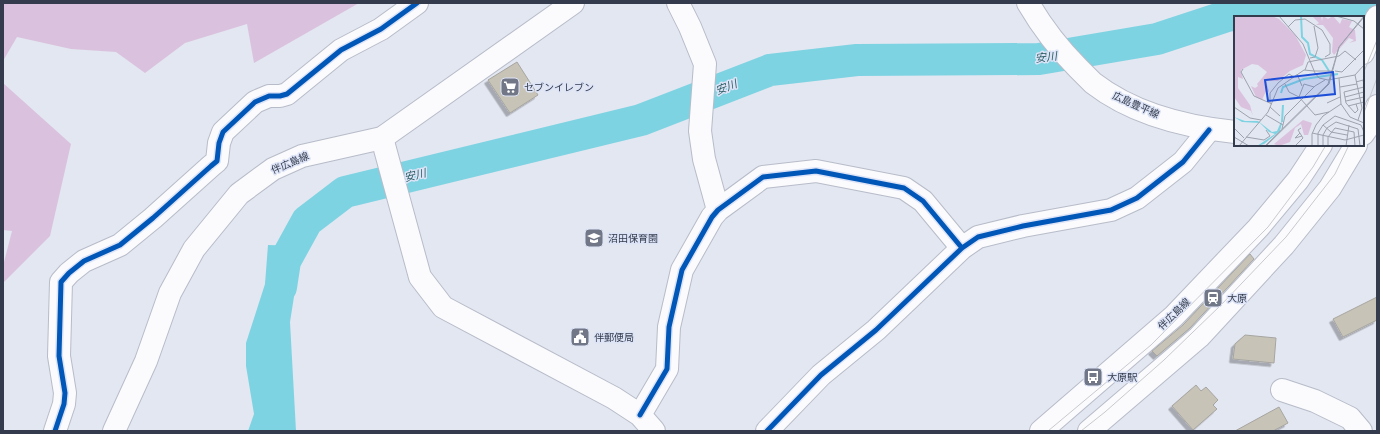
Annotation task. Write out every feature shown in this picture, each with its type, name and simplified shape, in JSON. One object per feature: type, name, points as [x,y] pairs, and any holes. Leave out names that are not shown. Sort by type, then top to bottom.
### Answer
[{"type":"street","points":[[55,431],[64,404],[65,393],[59,356],[61,282],[69,273],[84,261],[120,245],[217,162],[219,143],[223,132],[255,102],[269,96],[280,96],[287,94],[341,50],[381,28],[416,3]]},
{"type":"street","name":"伴広島線","points":[[114,431],[146,360],[170,292],[194,249],[239,194],[273,168],[302,156],[384,144],[573,3]]},
{"type":"street","points":[[678,3],[690,27],[705,64],[700,131],[704,159],[718,210]]},
{"type":"street","name":"広島豊平線","points":[[1028,3],[1042,26],[1065,55],[1092,82],[1119,100],[1158,116],[1209,130],[1234,132]]},
{"type":"street","points":[[1366,47],[1377,17]]},
{"type":"street","points":[[767,431],[821,375],[876,330],[962,248],[978,237],[1023,226],[1111,210],[1137,198],[1184,162],[1209,130]]},
{"type":"street","points":[[384,144],[420,277],[443,307],[614,398],[647,423],[667,370],[669,327],[682,270],[712,217],[718,210],[763,177],[816,171],[904,188],[923,201],[962,248]]},
{"type":"street","name":"伴広島線","points":[[1041,431],[1179,311],[1258,228],[1298,180],[1319,146]]},
{"type":"street","points":[[1089,431],[1199,337],[1284,244],[1330,188],[1355,146]]},
{"type":"street","points":[[1282,390],[1315,402],[1350,418],[1361,431]]},
{"type":"shaded area","points":[[3,3],[359,3],[254,63],[247,24],[185,43],[145,73],[116,52],[71,49],[17,37],[3,61]]},
{"type":"shaded area","points":[[3,83],[71,144],[50,236],[3,283],[3,266],[12,231],[3,230]]},
{"type":"water","points":[[268,245],[302,246],[290,322],[296,431],[248,431],[254,414],[246,366],[246,343],[265,284]]},
{"type":"building","points":[[517,62],[538,95],[510,113],[488,80]]},
{"type":"building","points":[[1250,254],[1254,259],[1190,328],[1157,356],[1152,351],[1183,325]]},
{"type":"building","points":[[1377,297],[1377,320],[1343,337],[1333,319]]},
{"type":"building","points":[[1245,335],[1276,338],[1274,363],[1233,359],[1235,344]]},
{"type":"building","points":[[1196,385],[1201,391],[1206,387],[1218,400],[1213,405],[1217,409],[1193,430],[1172,406]]},
{"type":"building","points":[[1279,407],[1288,423],[1273,431],[1235,431]]},
{"type":"waterway","name":"安川","points":[[281,287],[285,261],[307,221],[345,192],[641,120],[770,70],[857,60],[1039,59],[1157,39],[1227,16],[1295,7],[1377,13]]},
{"type":"tram line","points":[[1364,72],[1377,40]]},
{"type":"tram line","points":[[1364,112],[1377,78]]},
{"type":"tram line","points":[[1048,431],[1151,345],[1268,227],[1313,167],[1325,146]]},
{"type":"tram line","points":[[1081,431],[1164,360],[1221,305],[1286,237],[1335,174],[1349,146]]},
{"type":"cycle path","points":[[55,431],[64,404],[65,393],[59,356],[61,282],[69,273],[84,261],[120,245],[217,161],[219,143],[223,132],[255,102],[269,96],[280,96],[287,94],[341,50],[381,29],[417,3]]},
{"type":"cycle path","points":[[767,431],[821,375],[876,330],[962,248],[978,237],[1023,226],[1111,210],[1137,198],[1183,162],[1209,130]]},
{"type":"cycle path","points":[[640,415],[667,369],[669,327],[682,270],[712,217],[718,210],[763,177],[816,171],[904,188],[923,201],[962,248]]},
{"type":"place","name":"セブンイレブン","points":[[510,87]]},
{"type":"place","name":"沼田保育園","points":[[594,238]]},
{"type":"place","name":"大原","points":[[1213,298]]},
{"type":"place","name":"伴郵便局","points":[[580,337]]},
{"type":"place","name":"大原駅","points":[[1093,377]]}]
